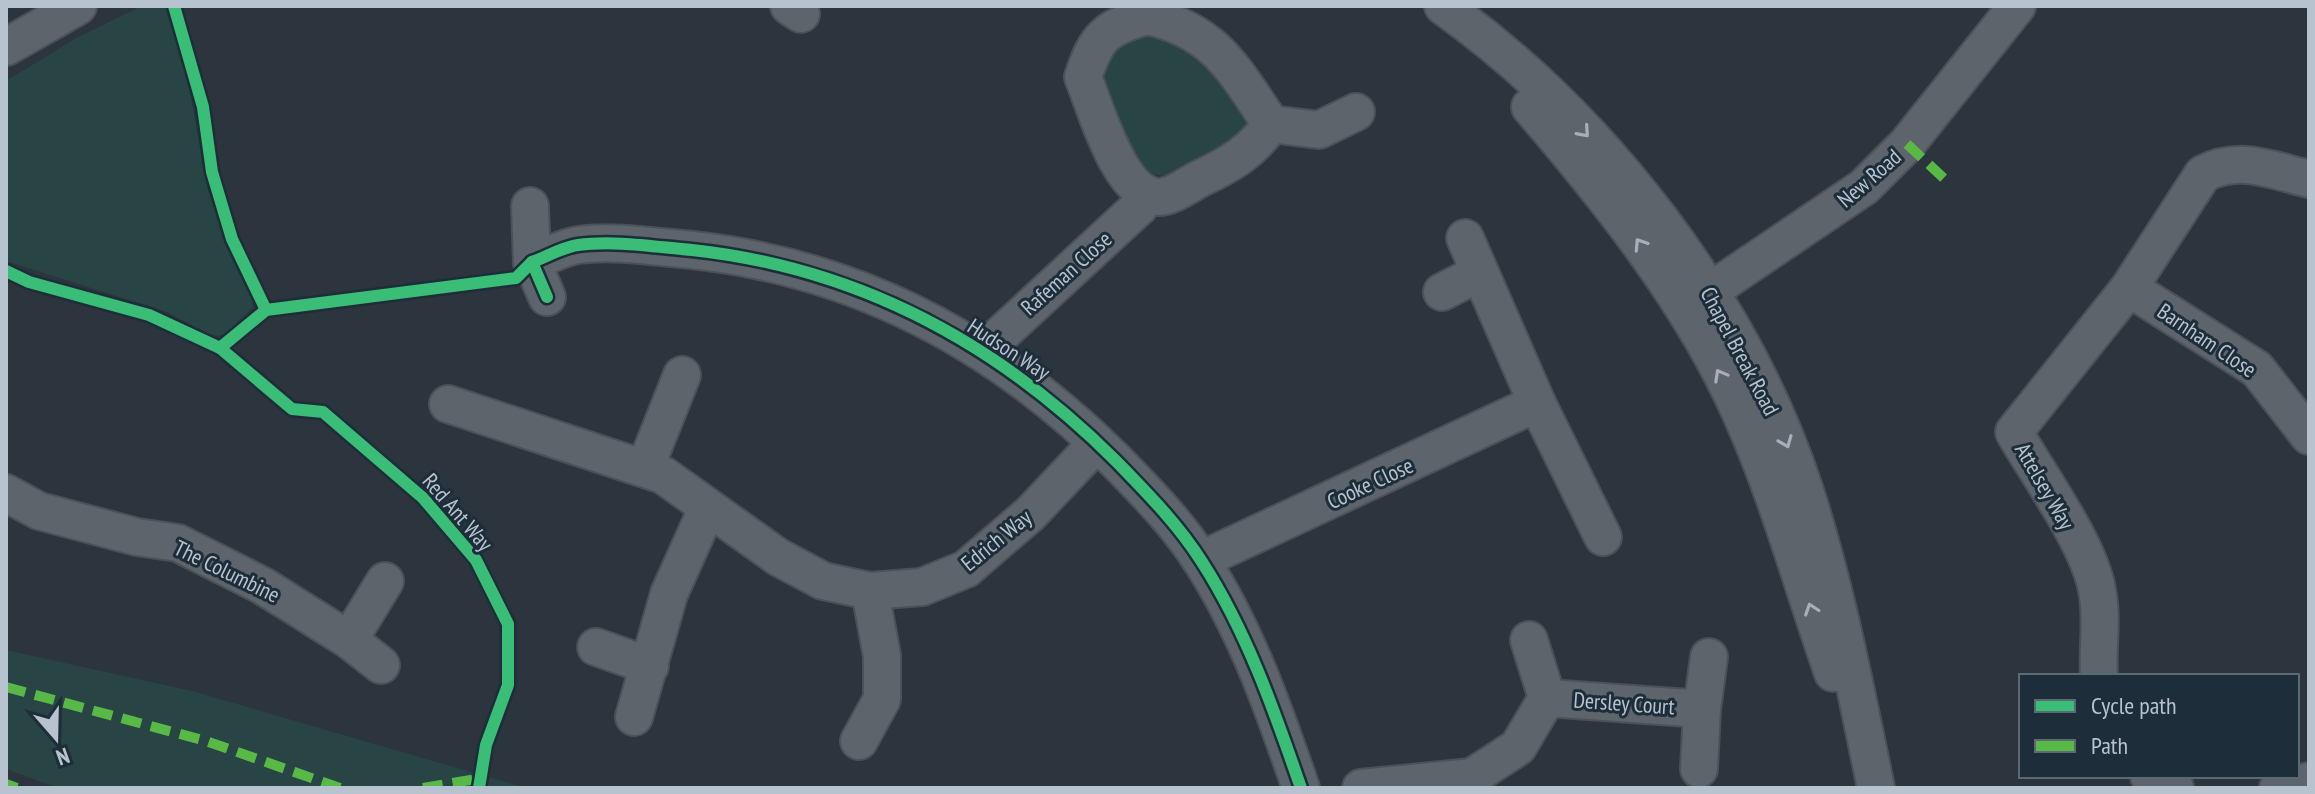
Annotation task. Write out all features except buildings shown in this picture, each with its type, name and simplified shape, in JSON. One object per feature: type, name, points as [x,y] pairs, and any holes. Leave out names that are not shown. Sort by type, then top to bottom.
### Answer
[{"type":"street","name":"Chapel Break Road","points":[[1429,6],[1493,62],[1629,226],[1697,300],[1761,381],[1803,486],[1835,593],[1875,788]]},
{"type":"street","name":"Chapel Break Road","points":[[1443,6],[1498,45],[1566,110],[1655,214],[1697,300]]},
{"type":"street","name":"New Road","points":[[1697,300],[1821,218],[1889,163],[2017,6]]},
{"type":"street","points":[[6,47],[55,12]]},
{"type":"street","points":[[1271,124],[1256,147],[1224,167],[1162,197],[1145,193],[1123,174],[1083,77],[1094,44],[1115,25],[1147,16],[1180,23],[1206,40],[1232,66],[1271,124],[1319,130],[1356,112]]},
{"type":"street","points":[[2129,288],[2203,174],[2220,166],[2246,162],[2309,179]]},
{"type":"street","name":"Rafeman Close","points":[[983,351],[1140,206],[1145,193]]},
{"type":"street","points":[[530,206],[532,262],[547,297]]},
{"type":"street","points":[[1465,238],[1537,403],[1603,537]]},
{"type":"street","name":"Hudson Way","points":[[532,262],[577,245],[652,246],[735,255],[813,274],[886,300],[983,351],[1033,385],[1160,506],[1201,560],[1260,673],[1301,788]]},
{"type":"street","points":[[1442,292],[1479,273]]},
{"type":"street","name":"Attelsey Way","points":[[2099,674],[2101,623],[2097,587],[2083,552],[2014,432],[2129,288]]},
{"type":"street","name":"Barnham Close","points":[[2129,288],[2257,369],[2309,436]]},
{"type":"street","points":[[645,468],[682,375]]},
{"type":"street","name":"Cooke Close","points":[[1201,560],[1537,403]]},
{"type":"street","name":"Edrich Way","points":[[448,404],[663,475],[778,557],[823,581],[870,591],[922,587],[966,569],[1031,513],[1097,443]]},
{"type":"street","name":"The Columbine","points":[[6,493],[39,511],[137,537],[178,543],[263,586],[349,640],[381,665]]},
{"type":"street","points":[[634,717],[669,594],[707,509]]},
{"type":"street","points":[[349,640],[385,581]]},
{"type":"street","points":[[859,741],[882,699],[882,656],[870,591]]},
{"type":"street","name":"Dersley Court","points":[[1361,788],[1472,777],[1518,747],[1547,698],[1529,640]]},
{"type":"street","points":[[596,647],[650,666]]},
{"type":"street","name":"Dersley Court","points":[[1699,769],[1709,657]]},
{"type":"street","name":"Dersley Court","points":[[1547,698],[1702,709]]},
{"type":"street","points":[[2153,778],[2175,788]]},
{"type":"street","points":[[2278,788],[2309,781]]},
{"type":"green space","points":[[142,6],[165,6],[187,76],[208,190],[254,299],[252,308],[224,335],[212,336],[167,312],[6,261],[6,81],[78,37]]},
{"type":"green space","points":[[1148,32],[1196,47],[1249,121],[1244,140],[1172,177],[1151,174],[1136,163],[1102,76],[1107,55],[1124,39]]},
{"type":"green space","points":[[6,650],[192,691],[526,788],[58,788],[6,769]]},
{"type":"marked path","points":[[1907,144],[1950,184]]},
{"type":"marked path","points":[[6,687],[206,741],[340,788]]},
{"type":"marked path","points":[[423,788],[482,778]]},
{"type":"marked path","points":[[6,784],[17,788]]},
{"type":"cycle path","points":[[174,6],[203,107],[212,172],[232,239],[266,310]]},
{"type":"cycle path","points":[[547,297],[532,262],[566,248],[606,243],[692,250],[753,259],[812,274],[922,318],[974,347],[1071,419],[1128,473],[1183,535],[1233,616],[1270,701],[1301,788]]},
{"type":"cycle path","points":[[220,348],[266,310],[516,278],[532,262]]},
{"type":"cycle path","name":"Red Ant Way","points":[[6,271],[29,282],[149,315],[220,348],[292,409],[323,412],[423,498],[476,560],[508,624],[508,685],[486,745],[479,788]]}]
